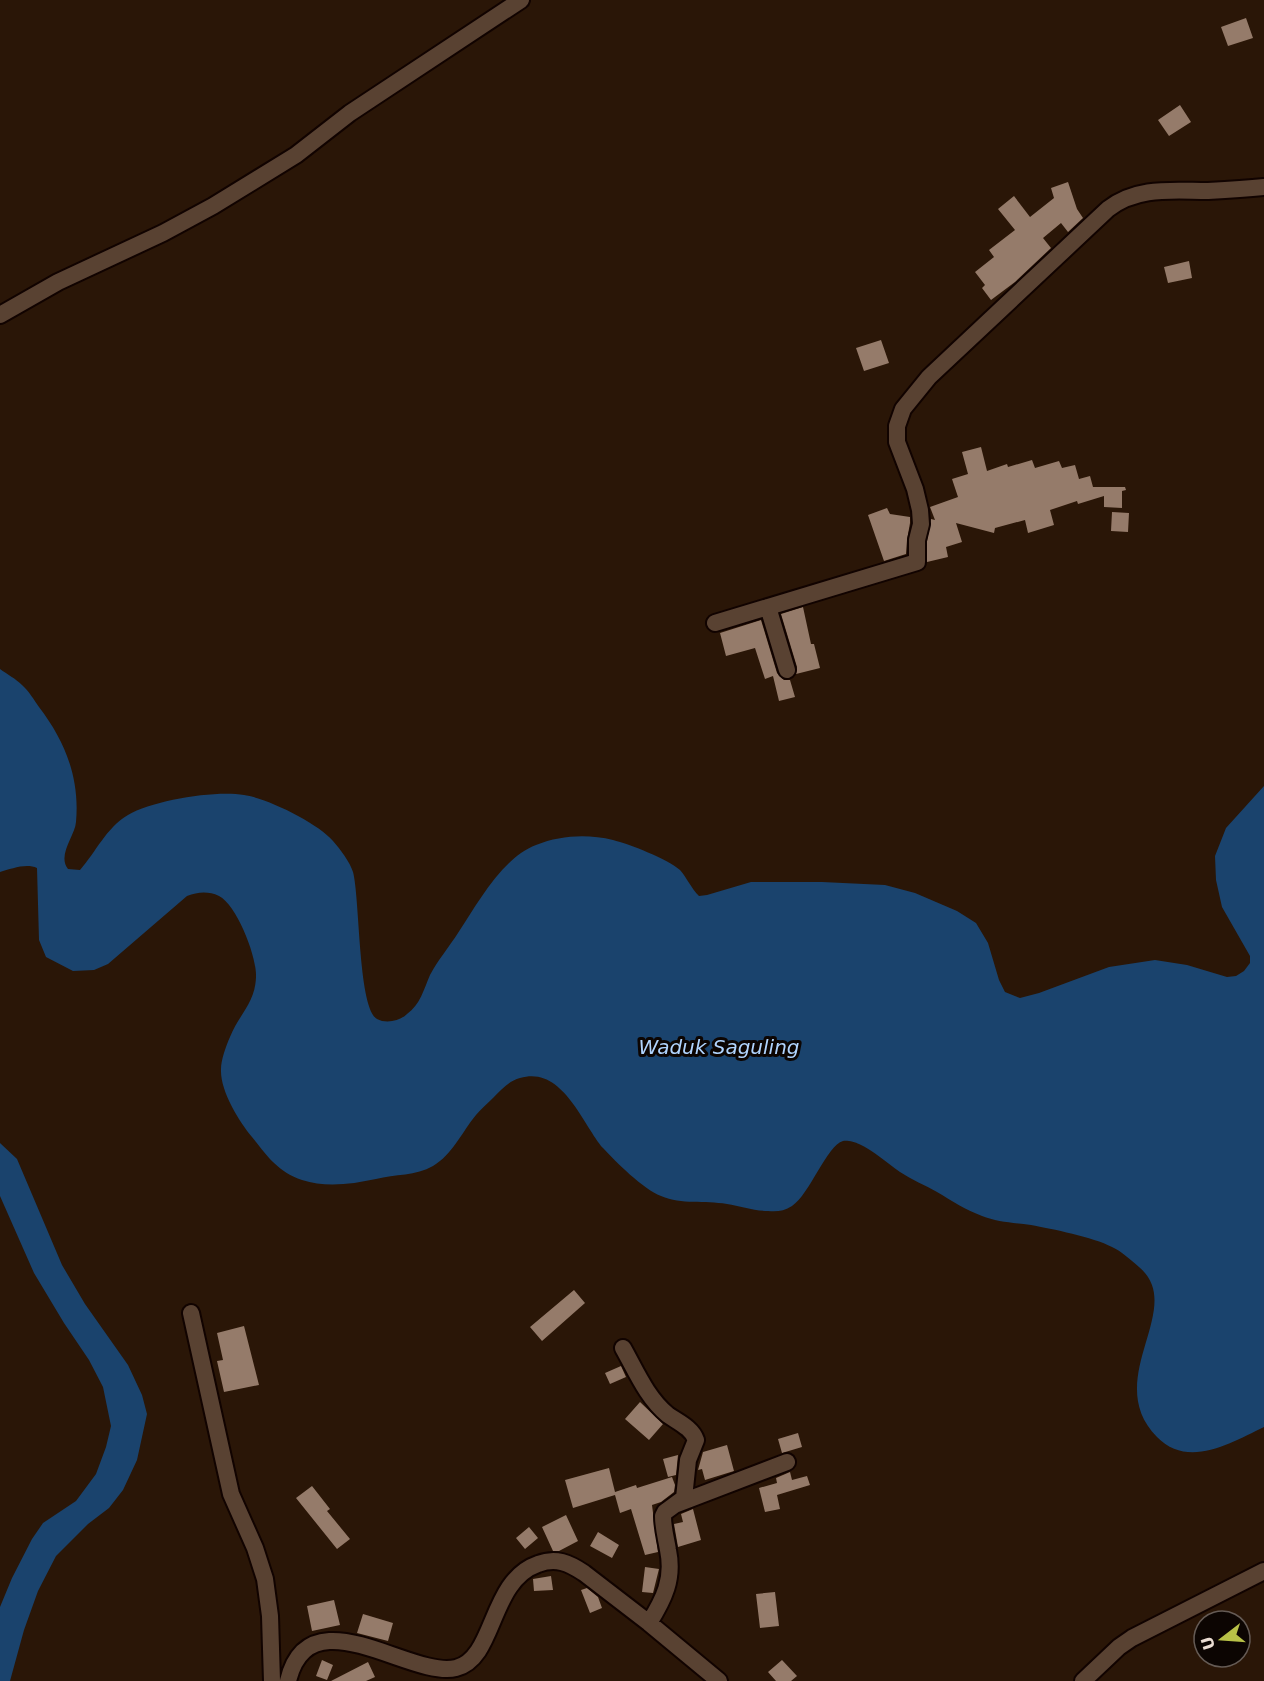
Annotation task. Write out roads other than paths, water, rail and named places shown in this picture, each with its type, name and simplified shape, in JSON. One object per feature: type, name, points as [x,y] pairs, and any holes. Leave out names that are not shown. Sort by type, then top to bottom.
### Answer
[{"type":"street","points":[[0,315],[58,282],[163,233],[213,206],[296,155],[350,113],[521,0]]},
{"type":"street","points":[[715,623],[917,562],[917,540],[921,524],[920,510],[915,489],[900,454],[896,432],[903,409],[929,377],[1095,220],[1117,202],[1138,194],[1168,190],[1233,190],[1264,187]]},
{"type":"street","points":[[768,607],[787,670]]},
{"type":"street","points":[[191,1313],[231,1494],[255,1548],[265,1579],[270,1616],[272,1681]]},
{"type":"street","points":[[622,1348],[652,1398],[668,1414],[688,1428],[696,1438],[688,1460],[685,1496],[663,1516],[670,1563],[667,1587],[664,1598],[649,1623]]},
{"type":"street","points":[[677,1504],[787,1462]]},
{"type":"street","points":[[288,1681],[294,1664],[305,1652],[316,1645],[340,1641],[362,1644],[435,1667],[462,1666],[473,1658],[481,1646],[511,1583],[524,1571],[555,1560],[573,1566],[649,1623],[719,1681]]},
{"type":"street","points":[[1083,1681],[1119,1647],[1132,1638],[1264,1571]]},
{"type":"water","name":"Waduk Saguling","points":[[0,669],[25,687],[56,733],[69,761],[76,790],[77,806],[75,827],[64,858],[68,869],[80,870],[107,833],[120,820],[139,810],[168,801],[202,795],[244,795],[292,812],[326,834],[352,868],[366,995],[371,1011],[377,1019],[384,1021],[401,1018],[415,1006],[436,964],[483,895],[512,860],[536,845],[555,839],[574,837],[613,840],[658,857],[680,870],[699,896],[751,882],[885,885],[915,893],[957,911],[976,923],[988,943],[1005,992],[1020,998],[1109,967],[1155,960],[1187,965],[1227,977],[1236,976],[1250,963],[1250,956],[1222,907],[1216,880],[1215,856],[1226,828],[1264,786],[1264,1427],[1224,1446],[1210,1450],[1182,1451],[1169,1446],[1157,1437],[1142,1415],[1137,1392],[1139,1369],[1154,1303],[1152,1284],[1139,1267],[1104,1243],[1031,1225],[994,1220],[976,1214],[905,1175],[870,1150],[853,1142],[843,1141],[837,1144],[799,1200],[783,1210],[763,1211],[718,1203],[669,1199],[654,1193],[630,1175],[603,1148],[579,1111],[559,1088],[548,1080],[535,1076],[520,1078],[506,1086],[476,1115],[446,1156],[426,1169],[339,1184],[320,1184],[286,1173],[268,1157],[242,1123],[227,1096],[222,1078],[221,1065],[225,1049],[250,1002],[256,977],[253,957],[245,932],[226,901],[215,894],[199,893],[187,896],[108,964],[94,970],[73,971],[46,957],[39,940],[37,868],[23,866],[0,872]]},
{"type":"water","points":[[0,1143],[17,1159],[62,1265],[85,1304],[128,1365],[142,1395],[147,1414],[137,1460],[123,1490],[109,1508],[88,1524],[56,1556],[38,1591],[10,1681],[0,1681],[0,1607],[12,1578],[43,1523],[76,1501],[96,1474],[111,1426],[103,1387],[89,1360],[34,1273],[0,1196]]}]
